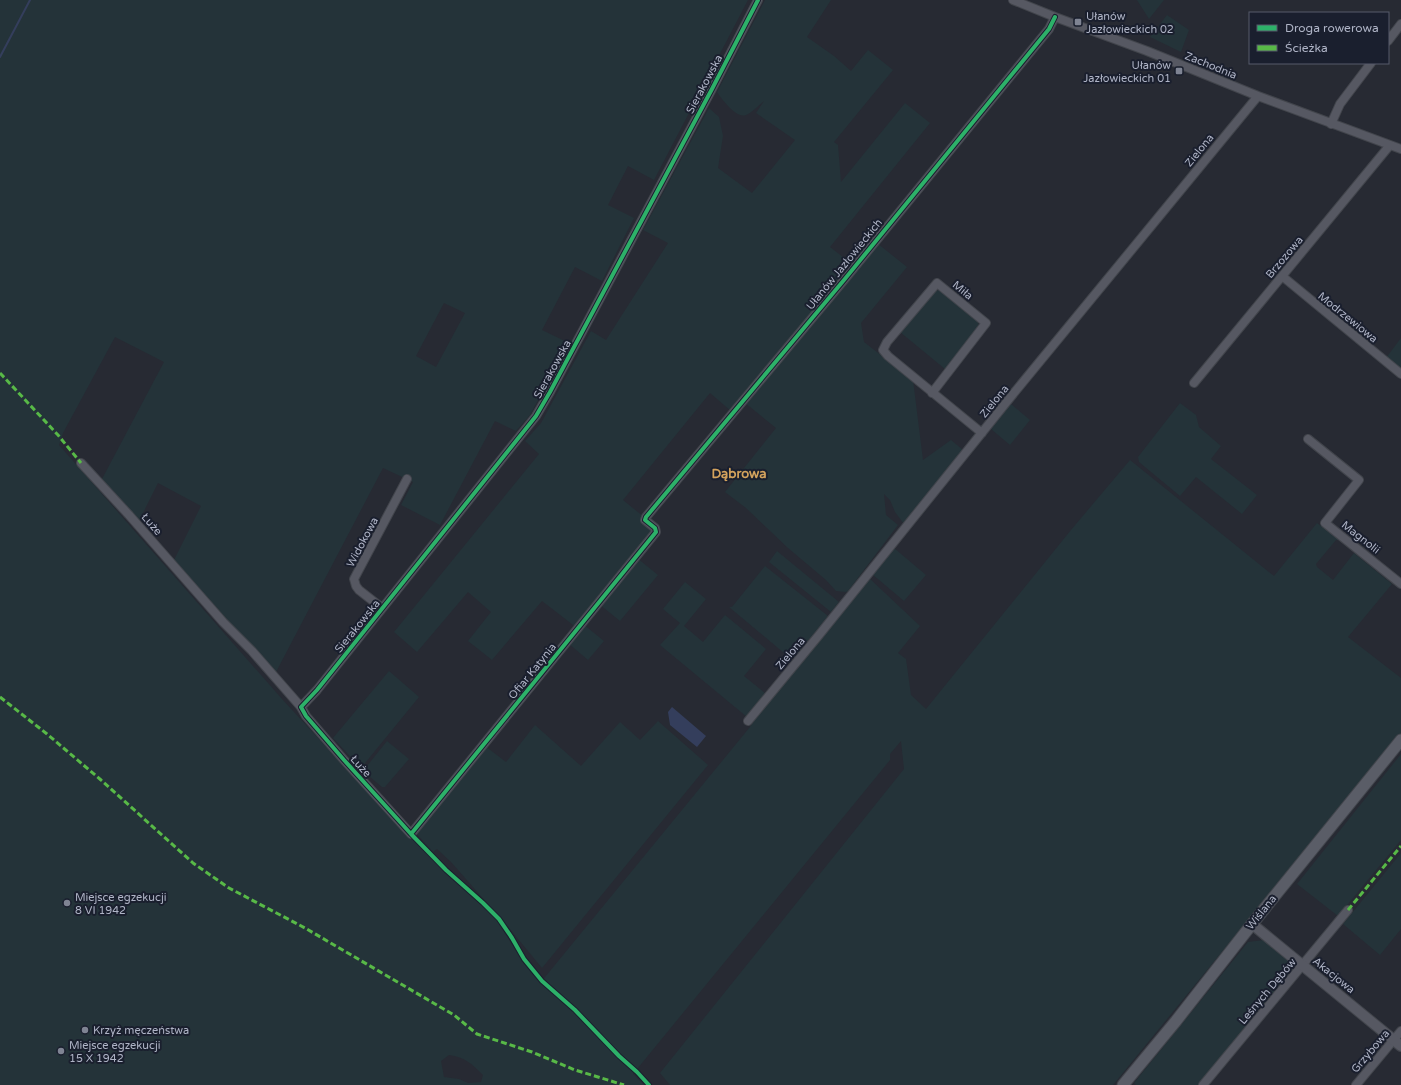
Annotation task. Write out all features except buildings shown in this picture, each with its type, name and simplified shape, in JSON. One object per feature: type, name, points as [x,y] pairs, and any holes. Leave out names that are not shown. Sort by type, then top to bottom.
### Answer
[{"type":"main road","name":"Wiślana","points":[[1123,1085],[1401,740]]},
{"type":"street","name":"Sierakowska","points":[[301,708],[531,423],[539,411],[712,89],[758,0]]},
{"type":"street","name":"Zachodnia","points":[[1013,0],[1147,51],[1330,124],[1401,149]]},
{"type":"street","name":"Ułanów Jazłowieckich","points":[[646,520],[646,517],[844,280],[1044,35],[1055,17]]},
{"type":"street","points":[[1389,40],[1401,24]]},
{"type":"street","points":[[1330,124],[1340,104],[1370,64]]},
{"type":"street","name":"Zielona","points":[[748,721],[1258,96]]},
{"type":"street","name":"Brzozowa","points":[[1194,382],[1390,145]]},
{"type":"street","name":"Modrzewiowa","points":[[1282,276],[1401,374]]},
{"type":"street","name":"Miła","points":[[932,392],[986,323],[936,283],[887,342],[883,350],[888,356],[982,433]]},
{"type":"street","name":"Magnolii","points":[[1308,439],[1358,480],[1325,523],[1401,584]]},
{"type":"street","name":"Łuże","points":[[82,463],[223,622],[252,651],[344,760],[411,834]]},
{"type":"street","name":"Widokowa","points":[[382,608],[359,590],[354,579],[407,479]]},
{"type":"street","name":"Ofiar Katynia","points":[[411,834],[656,532],[655,528],[646,520]]},
{"type":"street","name":"Leśnych Dębów","points":[[1203,1085],[1348,910]]},
{"type":"street","name":"Akacjowa","points":[[1252,924],[1397,1043]]},
{"type":"street","name":"Grzybowa","points":[[1356,1085],[1397,1043],[1401,1031]]},
{"type":"shaded area","points":[[0,0],[748,0],[654,180],[628,166],[608,205],[634,218],[602,281],[575,267],[542,330],[569,343],[530,415],[516,431],[495,421],[440,525],[401,505],[413,482],[383,468],[275,674],[174,560],[201,506],[158,483],[139,521],[102,479],[164,362],[115,337],[63,433],[59,445],[282,699],[377,802],[430,856],[494,916],[525,965],[541,982],[750,727],[768,700],[868,577],[920,626],[898,653],[906,659],[911,695],[926,709],[1071,530],[1130,460],[1274,576],[1317,523],[1339,540],[1336,540],[1316,564],[1317,567],[1333,580],[1354,553],[1392,584],[1348,637],[1401,678],[1401,733],[1113,1085],[670,1085],[660,1073],[904,769],[901,741],[890,754],[890,760],[633,1074],[644,1085],[0,1085]],"holes":[[[444,303],[465,313],[436,367],[416,356]],[[449,1055],[460,1057],[472,1064],[483,1075],[481,1082],[468,1083],[459,1079],[444,1077],[441,1061]]]},
{"type":"shaded area","points":[[765,0],[831,0],[807,37],[834,56],[851,71],[868,50],[893,70],[834,142],[838,145],[841,182],[905,103],[930,123],[830,247],[852,264],[731,411],[710,393],[623,500],[644,517],[654,532],[577,628],[542,601],[492,660],[468,641],[491,612],[468,592],[417,652],[394,632],[539,454],[525,441],[541,423],[591,331],[606,340],[668,243],[643,230],[709,108],[719,117],[723,136],[718,168],[752,193],[795,140],[756,113],[764,101],[750,113],[742,115],[733,111],[717,92]]},
{"type":"shaded area","points":[[1137,0],[1164,0],[1149,19]]},
{"type":"shaded area","points":[[1167,15],[1189,30],[1181,52],[1150,37]]},
{"type":"shaded area","points":[[877,243],[907,267],[861,323],[864,342],[913,380],[923,460],[951,440],[963,450],[904,524],[895,512],[890,500],[884,494],[886,515],[898,525],[848,591],[836,591],[826,580],[788,548],[746,508],[725,492],[776,428],[744,402]]},
{"type":"shaded area","points":[[941,290],[978,320],[979,329],[945,369],[900,332],[934,291]]},
{"type":"shaded area","points":[[1401,338],[1401,371],[1386,358]]},
{"type":"shaded area","points":[[1180,403],[1196,415],[1199,427],[1221,446],[1211,459],[1257,495],[1242,514],[1196,477],[1180,496],[1139,462],[1138,457]]},
{"type":"shaded area","points":[[1011,404],[1030,420],[1010,445],[991,429]]},
{"type":"shaded area","points":[[894,548],[926,575],[904,601],[872,574]]},
{"type":"shaded area","points":[[777,551],[839,602],[831,612],[769,562]]},
{"type":"shaded area","points":[[637,558],[658,575],[620,621],[599,604]]},
{"type":"shaded area","points":[[765,566],[828,616],[794,658],[790,658],[729,607],[732,607]]},
{"type":"shaded area","points":[[685,582],[706,599],[684,626],[703,642],[725,615],[766,649],[744,676],[766,694],[747,717],[660,645],[680,623],[663,609]]},
{"type":"shaded area","points":[[583,624],[604,641],[588,660],[568,643]]},
{"type":"shaded area","points":[[389,671],[419,697],[361,768],[333,738]]},
{"type":"shaded area","points":[[658,721],[708,765],[542,968],[451,862],[437,849],[433,852],[415,832],[485,746],[506,762],[535,725],[581,766],[620,722],[640,740]]},
{"type":"shaded area","points":[[387,741],[409,759],[385,787],[382,787],[363,771]]},
{"type":"shaded area","points":[[1401,754],[1401,840],[1338,916],[1297,884]]},
{"type":"shaded area","points":[[1401,853],[1401,929],[1380,955],[1343,924]]},
{"type":"shaded area","points":[[1264,940],[1296,966],[1199,1085],[1136,1085],[1134,1083],[1248,942]]},
{"type":"water","points":[[672,707],[706,736],[697,747],[670,725],[668,712]]},
{"type":"waterway","points":[[0,57],[30,0]]},
{"type":"marked path","points":[[0,373],[58,435],[81,463]]},
{"type":"marked path","points":[[0,697],[47,734],[101,780],[193,863],[229,888],[305,928],[454,1015],[477,1034],[532,1052],[575,1070],[624,1085]]},
{"type":"marked path","points":[[1348,910],[1401,846]]},
{"type":"cycle path","points":[[649,1085],[575,1010],[542,981],[524,959],[499,919],[446,870],[411,834],[344,760],[306,716],[301,707],[317,690],[536,416],[712,89],[758,0]]},
{"type":"cycle path","points":[[411,834],[656,532],[655,528],[645,520],[646,517],[844,280],[1049,29],[1055,17]]},
{"type":"place","name":"Ułanów Jazłowieckich 02","points":[[1078,22]]},
{"type":"place","name":"Ułanów Jazłowieckich 01","points":[[1179,71]]},
{"type":"place","name":"Miejsce egzekucji 8 VI 1942","points":[[67,903]]},
{"type":"place","name":"Krzyż męczeństwa","points":[[85,1030]]},
{"type":"place","name":"Miejsce egzekucji 15 X 1942","points":[[61,1051]]},
{"type":"district","name":"Dąbrowa","points":[[739,473]]}]
